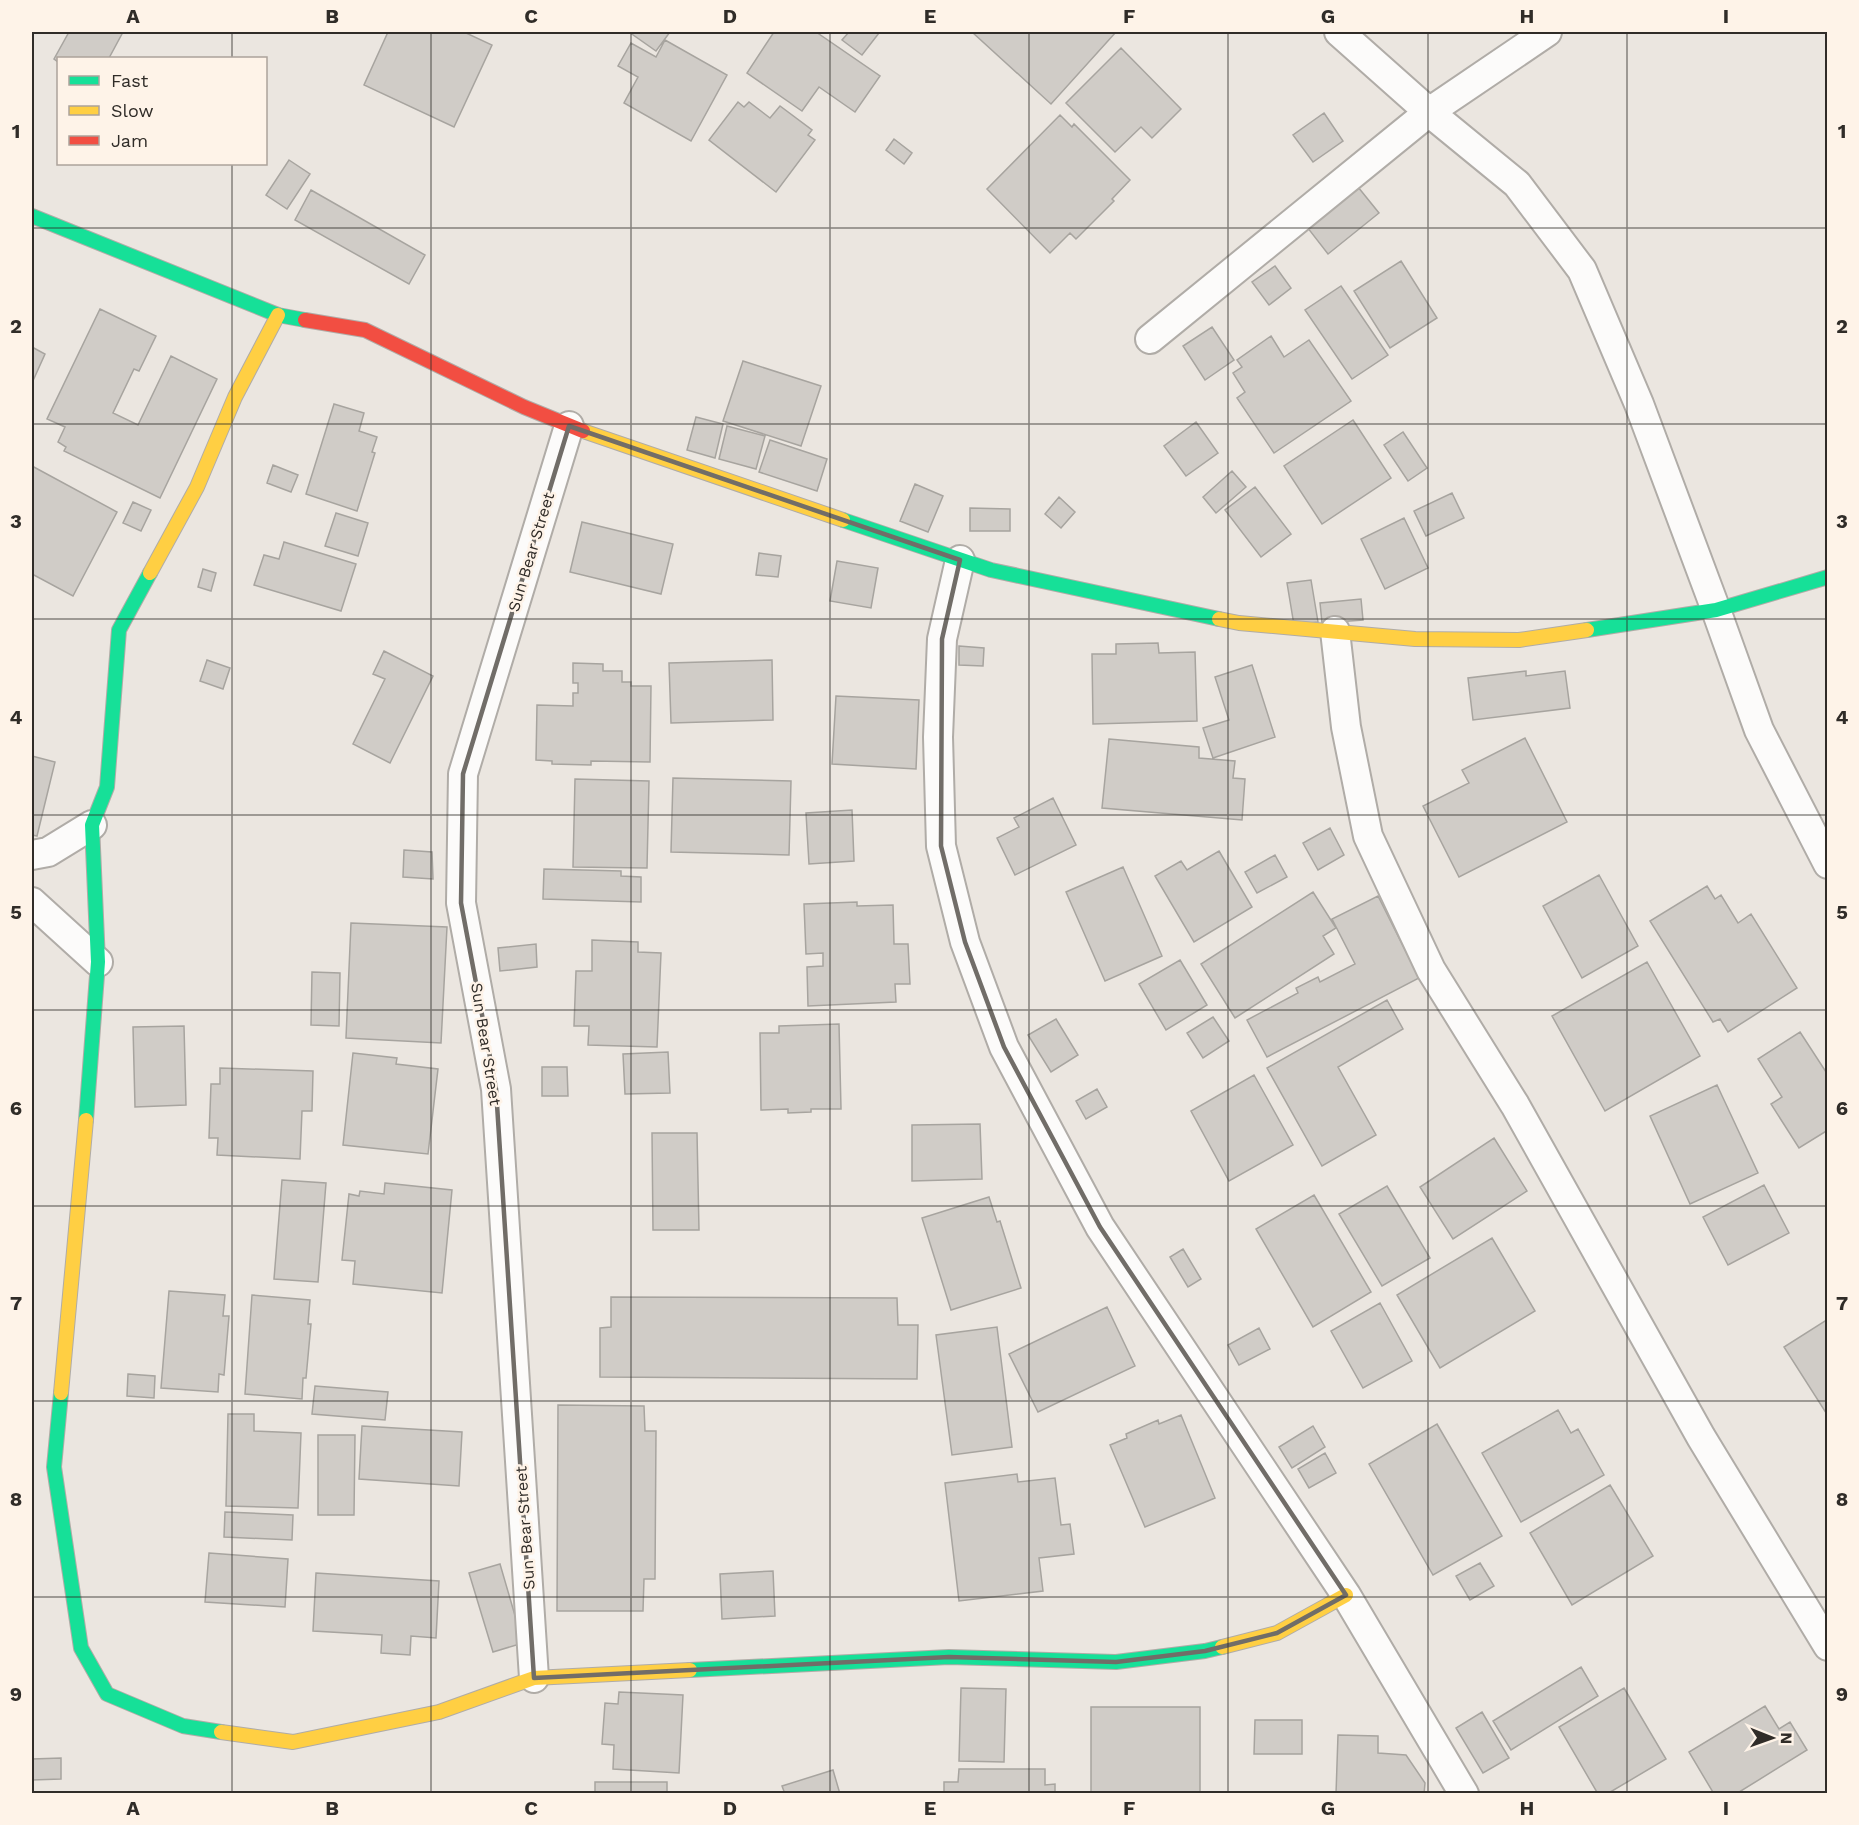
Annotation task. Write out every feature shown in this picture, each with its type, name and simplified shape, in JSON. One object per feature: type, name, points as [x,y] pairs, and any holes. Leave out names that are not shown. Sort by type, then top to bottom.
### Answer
[{"type":"street","points":[[1339,32],[1429,112],[1517,184],[1582,270],[1639,404],[1759,730],[1827,864]]},
{"type":"street","points":[[1150,339],[1429,112],[1547,32]]},
{"type":"street","points":[[32,216],[278,315],[365,330],[524,407],[569,426],[960,560],[991,570],[1239,622],[1415,639],[1519,640],[1716,610],[1827,578]]},
{"type":"street","points":[[278,315],[235,397],[197,486],[119,630],[107,787],[92,825],[98,962],[78,1215],[54,1467],[81,1648],[107,1694],[183,1726],[293,1742],[439,1712],[534,1677],[949,1657],[1116,1662],[1205,1651],[1277,1633],[1346,1595]]},
{"type":"street","name":"Sun Bear Street","points":[[534,1677],[496,1089],[461,903],[463,774],[569,426]]},
{"type":"street","points":[[960,560],[942,639],[938,737],[941,846],[965,942],[1004,1047],[1100,1227],[1346,1595],[1464,1794]]},
{"type":"street","points":[[1335,631],[1346,728],[1368,836],[1431,970],[1515,1105],[1701,1437],[1827,1646]]},
{"type":"street","points":[[32,855],[48,852],[92,825]]},
{"type":"street","points":[[32,902],[98,962]]},
{"type":"highlighted area","points":[[569,426],[960,560],[942,639],[941,846],[965,942],[1004,1047],[1100,1227],[1346,1595],[1277,1633],[1205,1651],[1116,1662],[949,1657],[534,1678],[496,1089],[461,903],[463,774]]},
{"type":"building","points":[[69,32],[123,32],[110,57],[57,57],[57,61],[54,59]]},
{"type":"building","points":[[388,32],[464,32],[492,45],[454,127],[364,85]]},
{"type":"building","points":[[629,32],[670,32],[656,51]]},
{"type":"building","points":[[774,32],[816,32],[880,76],[855,112],[819,87],[802,111],[747,73]]},
{"type":"building","points":[[849,32],[879,33],[862,55],[842,40]]},
{"type":"building","points":[[972,32],[1116,32],[1051,104]]},
{"type":"building","points":[[665,40],[727,75],[691,141],[624,103],[638,77],[618,66],[631,43],[656,57]]},
{"type":"building","points":[[1121,48],[1181,109],[1152,138],[1141,127],[1115,152],[1066,103]]},
{"type":"building","points":[[738,102],[744,107],[749,102],[770,118],[780,106],[812,130],[808,135],[815,140],[776,192],[709,140]]},
{"type":"building","points":[[1324,113],[1343,141],[1313,162],[1293,135]]},
{"type":"building","points":[[1060,115],[1072,127],[1074,124],[1130,180],[1112,199],[1114,201],[1076,239],[1070,233],[1050,253],[987,189]]},
{"type":"building","points":[[894,139],[912,153],[904,164],[886,150]]},
{"type":"building","points":[[289,160],[310,174],[287,209],[266,195]]},
{"type":"building","points":[[1358,187],[1379,213],[1328,254],[1307,227]]},
{"type":"building","points":[[311,190],[425,255],[409,284],[295,220]]},
{"type":"building","points":[[1401,261],[1437,318],[1390,348],[1354,291]]},
{"type":"building","points":[[1275,266],[1291,288],[1269,305],[1252,282]]},
{"type":"building","points":[[1341,286],[1388,355],[1352,379],[1305,310]]},
{"type":"building","points":[[100,309],[156,336],[139,371],[134,369],[113,413],[138,425],[171,356],[217,379],[160,498],[64,451],[66,447],[58,442],[65,427],[47,419]]},
{"type":"building","points":[[1212,327],[1234,360],[1205,380],[1183,346]]},
{"type":"building","points":[[1271,336],[1284,357],[1309,340],[1351,401],[1274,453],[1237,398],[1245,392],[1233,373],[1242,367],[1237,360]]},
{"type":"building","points":[[32,347],[45,354],[32,383]]},
{"type":"building","points":[[743,361],[821,386],[801,446],[723,421]]},
{"type":"building","points":[[334,404],[364,413],[359,431],[377,437],[372,452],[375,453],[357,511],[306,494]]},
{"type":"building","points":[[696,417],[723,424],[715,458],[687,450]]},
{"type":"building","points":[[1353,420],[1391,478],[1322,524],[1284,466]]},
{"type":"building","points":[[1196,422],[1218,453],[1186,476],[1164,446]]},
{"type":"building","points":[[727,426],[765,436],[756,469],[719,459]]},
{"type":"building","points":[[1403,432],[1427,468],[1408,481],[1384,445]]},
{"type":"building","points":[[770,440],[827,459],[817,491],[759,472]]},
{"type":"building","points":[[273,465],[298,475],[291,492],[267,483]]},
{"type":"building","points":[[32,466],[117,512],[73,596],[32,574]]},
{"type":"building","points":[[1232,471],[1246,487],[1216,513],[1203,497]]},
{"type":"building","points":[[915,484],[943,496],[928,532],[900,521]]},
{"type":"building","points":[[1255,487],[1291,534],[1261,557],[1225,510]]},
{"type":"building","points":[[1452,493],[1464,518],[1426,536],[1414,511]]},
{"type":"building","points":[[1059,497],[1075,512],[1061,528],[1045,514]]},
{"type":"building","points":[[133,502],[151,510],[141,531],[123,523]]},
{"type":"building","points":[[970,508],[1010,509],[1010,531],[970,531]]},
{"type":"building","points":[[336,513],[368,523],[358,556],[325,546]]},
{"type":"building","points":[[1404,518],[1428,568],[1385,589],[1361,539]]},
{"type":"building","points":[[582,522],[673,544],[661,594],[570,572]]},
{"type":"building","points":[[284,542],[356,564],[341,611],[254,585],[264,555],[279,559]]},
{"type":"building","points":[[759,553],[781,556],[778,577],[756,575]]},
{"type":"building","points":[[837,561],[878,568],[871,608],[830,601]]},
{"type":"building","points":[[203,569],[216,573],[211,591],[198,587]]},
{"type":"building","points":[[1311,580],[1318,622],[1294,625],[1287,583]]},
{"type":"building","points":[[1361,599],[1363,620],[1322,623],[1320,603]]},
{"type":"building","points":[[1158,643],[1159,653],[1195,652],[1197,721],[1093,724],[1092,654],[1116,654],[1116,644]]},
{"type":"building","points":[[959,646],[984,648],[983,666],[959,665]]},
{"type":"building","points":[[384,651],[433,676],[390,763],[353,744],[385,679],[373,674]]},
{"type":"building","points":[[207,660],[230,668],[223,689],[200,681]]},
{"type":"building","points":[[772,660],[773,720],[671,723],[669,663]]},
{"type":"building","points":[[573,663],[603,664],[603,671],[622,671],[622,682],[631,682],[631,686],[651,686],[650,762],[591,761],[591,765],[552,764],[552,761],[536,760],[537,705],[573,706],[573,693],[578,693],[578,683],[573,683]]},
{"type":"building","points":[[1252,665],[1275,737],[1213,758],[1203,728],[1229,720],[1215,677]]},
{"type":"building","points":[[1526,671],[1526,676],[1565,671],[1570,708],[1473,720],[1468,678]]},
{"type":"building","points":[[836,696],[919,700],[916,769],[832,764]]},
{"type":"building","points":[[1525,738],[1567,822],[1459,877],[1423,806],[1469,783],[1462,770]]},
{"type":"building","points":[[1109,739],[1199,747],[1199,758],[1235,761],[1233,778],[1245,779],[1242,820],[1102,808]]},
{"type":"building","points":[[32,756],[55,762],[37,836],[32,835]]},
{"type":"building","points":[[673,778],[791,781],[789,855],[671,852]]},
{"type":"building","points":[[575,779],[649,781],[647,868],[573,867]]},
{"type":"building","points":[[1053,798],[1076,845],[1015,875],[997,838],[1019,827],[1014,818]]},
{"type":"building","points":[[852,810],[854,861],[809,864],[806,813]]},
{"type":"building","points":[[1330,828],[1344,855],[1318,870],[1303,843]]},
{"type":"building","points":[[404,850],[432,852],[433,879],[403,877]]},
{"type":"building","points":[[1219,851],[1252,907],[1194,942],[1155,876],[1181,861],[1187,870]]},
{"type":"building","points":[[1275,855],[1287,877],[1257,893],[1245,872]]},
{"type":"building","points":[[1123,867],[1162,956],[1105,981],[1066,892]]},
{"type":"building","points":[[544,869],[621,871],[621,876],[641,877],[641,902],[543,899]]},
{"type":"building","points":[[1599,875],[1638,946],[1582,978],[1543,906]]},
{"type":"building","points":[[1707,886],[1715,899],[1721,895],[1738,923],[1751,914],[1797,988],[1728,1032],[1720,1019],[1713,1022],[1650,921]]},
{"type":"building","points":[[1313,892],[1336,928],[1323,936],[1334,954],[1235,1018],[1201,964]]},
{"type":"building","points":[[1378,896],[1419,978],[1267,1057],[1247,1020],[1298,993],[1296,988],[1318,977],[1320,982],[1355,964],[1332,919]]},
{"type":"building","points":[[857,902],[857,906],[893,905],[894,944],[908,944],[910,984],[895,984],[896,1002],[808,1006],[807,967],[823,966],[823,953],[806,954],[804,904]]},
{"type":"building","points":[[351,923],[447,927],[441,1043],[346,1038]]},
{"type":"building","points":[[592,940],[638,942],[638,952],[661,953],[657,1047],[588,1045],[589,1026],[574,1026],[576,971],[592,971]]},
{"type":"building","points":[[536,944],[537,967],[500,971],[498,948]]},
{"type":"building","points":[[1180,960],[1207,1005],[1166,1030],[1139,984]]},
{"type":"building","points":[[1647,962],[1700,1056],[1605,1111],[1552,1016]]},
{"type":"building","points":[[312,972],[340,973],[339,1026],[311,1025]]},
{"type":"building","points":[[1387,1000],[1403,1029],[1338,1067],[1376,1135],[1322,1166],[1267,1068]]},
{"type":"building","points":[[1213,1017],[1229,1041],[1203,1058],[1187,1033]]},
{"type":"building","points":[[1056,1019],[1078,1055],[1051,1072],[1028,1035]]},
{"type":"building","points":[[839,1024],[841,1109],[811,1109],[811,1112],[788,1113],[788,1109],[761,1110],[760,1033],[779,1033],[779,1026]]},
{"type":"building","points":[[184,1026],[186,1105],[135,1107],[133,1027]]},
{"type":"building","points":[[1800,1032],[1828,1075],[1828,1130],[1799,1148],[1771,1104],[1782,1097],[1758,1059]]},
{"type":"building","points":[[668,1052],[670,1093],[625,1094],[623,1054]]},
{"type":"building","points":[[353,1053],[397,1058],[396,1064],[438,1069],[428,1154],[343,1145]]},
{"type":"building","points":[[542,1067],[567,1067],[568,1096],[542,1096]]},
{"type":"building","points":[[220,1068],[313,1071],[312,1111],[302,1111],[300,1159],[217,1155],[218,1138],[209,1138],[211,1084],[220,1084]]},
{"type":"building","points":[[1254,1075],[1293,1145],[1229,1181],[1191,1111]]},
{"type":"building","points":[[1717,1085],[1758,1173],[1690,1204],[1650,1116]]},
{"type":"building","points":[[1097,1089],[1107,1107],[1086,1119],[1076,1101]]},
{"type":"building","points":[[980,1124],[982,1179],[912,1181],[912,1125]]},
{"type":"building","points":[[652,1133],[697,1133],[699,1230],[653,1230]]},
{"type":"building","points":[[1494,1138],[1527,1191],[1453,1239],[1420,1187]]},
{"type":"building","points":[[282,1180],[326,1183],[318,1282],[274,1279]]},
{"type":"building","points":[[385,1183],[452,1190],[442,1293],[353,1284],[355,1261],[342,1260],[349,1194],[359,1196],[360,1191],[384,1194]]},
{"type":"building","points":[[1764,1185],[1789,1233],[1728,1265],[1703,1217]]},
{"type":"building","points":[[1387,1186],[1430,1258],[1382,1286],[1339,1214]]},
{"type":"building","points":[[1314,1195],[1371,1292],[1313,1327],[1256,1229]]},
{"type":"building","points":[[989,1197],[997,1222],[1000,1221],[1021,1288],[951,1310],[922,1218]]},
{"type":"building","points":[[1492,1238],[1535,1311],[1440,1368],[1397,1295]]},
{"type":"building","points":[[1183,1249],[1201,1279],[1188,1287],[1170,1257]]},
{"type":"building","points":[[169,1291],[225,1295],[223,1316],[229,1316],[224,1375],[219,1374],[218,1392],[161,1388]]},
{"type":"building","points":[[252,1295],[310,1300],[308,1324],[311,1324],[302,1399],[245,1394]]},
{"type":"building","points":[[611,1297],[897,1298],[898,1325],[918,1325],[917,1379],[600,1377],[600,1328],[611,1327]]},
{"type":"building","points":[[1380,1303],[1412,1361],[1363,1388],[1331,1331]]},
{"type":"building","points":[[1107,1307],[1135,1366],[1038,1412],[1009,1354]]},
{"type":"building","points":[[1828,1319],[1828,1416],[1784,1347]]},
{"type":"building","points":[[997,1327],[1012,1447],[952,1455],[936,1335]]},
{"type":"building","points":[[1259,1328],[1270,1349],[1239,1365],[1228,1345]]},
{"type":"building","points":[[128,1374],[155,1376],[154,1398],[127,1396]]},
{"type":"building","points":[[315,1386],[388,1392],[385,1420],[312,1414]]},
{"type":"building","points":[[558,1405],[644,1406],[645,1431],[656,1431],[655,1579],[644,1579],[643,1611],[557,1611]]},
{"type":"building","points":[[1558,1410],[1571,1433],[1578,1429],[1604,1475],[1521,1522],[1482,1453]]},
{"type":"building","points":[[228,1414],[254,1414],[254,1431],[301,1433],[298,1508],[226,1506]]},
{"type":"building","points":[[1181,1415],[1215,1498],[1145,1527],[1110,1445],[1127,1438],[1126,1434],[1158,1420],[1159,1424]]},
{"type":"building","points":[[1437,1424],[1502,1536],[1433,1575],[1369,1464]]},
{"type":"building","points":[[362,1426],[462,1432],[459,1486],[359,1479]]},
{"type":"building","points":[[1313,1426],[1325,1447],[1292,1468],[1279,1447]]},
{"type":"building","points":[[318,1435],[355,1435],[354,1515],[318,1515]]},
{"type":"building","points":[[1325,1453],[1336,1473],[1309,1488],[1298,1469]]},
{"type":"building","points":[[1017,1474],[1018,1482],[1055,1478],[1061,1525],[1070,1524],[1074,1554],[1039,1558],[1043,1591],[959,1601],[945,1483]]},
{"type":"building","points":[[1610,1485],[1653,1556],[1572,1605],[1530,1533]]},
{"type":"building","points":[[225,1512],[293,1515],[292,1540],[224,1537]]},
{"type":"building","points":[[209,1553],[288,1559],[285,1607],[205,1602]]},
{"type":"building","points":[[1480,1563],[1494,1586],[1470,1600],[1456,1576]]},
{"type":"building","points":[[500,1564],[523,1643],[493,1652],[469,1573]]},
{"type":"building","points":[[773,1571],[775,1616],[722,1619],[720,1574]]},
{"type":"building","points":[[316,1573],[439,1581],[436,1638],[411,1636],[410,1655],[381,1653],[382,1635],[313,1631]]},
{"type":"building","points":[[1581,1667],[1598,1696],[1511,1750],[1493,1721]]},
{"type":"building","points":[[961,1688],[1006,1689],[1004,1762],[959,1761]]},
{"type":"building","points":[[1624,1688],[1666,1759],[1607,1794],[1598,1794],[1559,1727]]},
{"type":"building","points":[[619,1692],[683,1695],[679,1773],[613,1769],[614,1745],[602,1744],[605,1703],[618,1704]]},
{"type":"building","points":[[1765,1706],[1779,1729],[1790,1722],[1807,1750],[1736,1794],[1714,1794],[1689,1752]]},
{"type":"building","points":[[1091,1707],[1200,1707],[1200,1794],[1091,1794]]},
{"type":"building","points":[[1482,1712],[1509,1758],[1483,1773],[1456,1728]]},
{"type":"building","points":[[1255,1720],[1302,1720],[1302,1754],[1254,1754]]},
{"type":"building","points":[[1338,1735],[1378,1736],[1378,1753],[1406,1755],[1425,1783],[1424,1794],[1336,1794]]},
{"type":"building","points":[[61,1758],[61,1779],[32,1780],[32,1759]]},
{"type":"building","points":[[959,1769],[1045,1769],[1045,1785],[1055,1784],[1055,1794],[944,1794],[944,1782],[958,1782]]},
{"type":"building","points":[[833,1770],[840,1794],[785,1794],[782,1786]]},
{"type":"building","points":[[595,1782],[667,1782],[667,1794],[595,1794]]},
{"type":"traffic: fast","points":[[32,216],[278,315],[305,320]]},
{"type":"traffic: fast","points":[[843,520],[991,570],[1219,619]]},
{"type":"traffic: fast","points":[[86,1120],[98,962],[92,825],[107,787],[119,630],[150,573]]},
{"type":"traffic: fast","points":[[1587,630],[1716,610],[1828,577]]},
{"type":"traffic: fast","points":[[61,1393],[54,1467],[81,1648],[107,1694],[183,1726],[221,1732]]},
{"type":"traffic: fast","points":[[690,1670],[949,1657],[1116,1662],[1222,1647]]},
{"type":"traffic: slow","points":[[150,573],[197,487],[235,397],[278,315]]},
{"type":"traffic: slow","points":[[583,431],[843,520]]},
{"type":"traffic: slow","points":[[1219,619],[1239,623],[1415,639],[1519,640],[1587,630]]},
{"type":"traffic: slow","points":[[61,1393],[86,1120]]},
{"type":"traffic: slow","points":[[1222,1647],[1277,1633],[1346,1595]]},
{"type":"traffic: slow","points":[[221,1732],[293,1742],[439,1712],[534,1678],[690,1670]]},
{"type":"traffic: jam","points":[[305,320],[365,330],[524,407],[583,431]]}]
